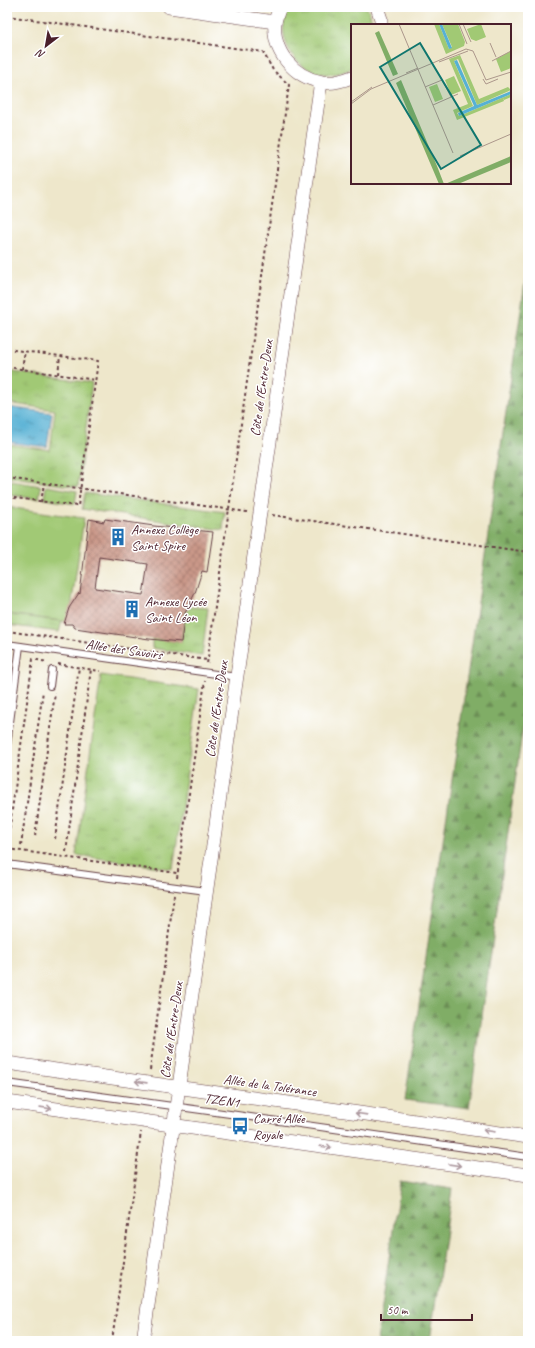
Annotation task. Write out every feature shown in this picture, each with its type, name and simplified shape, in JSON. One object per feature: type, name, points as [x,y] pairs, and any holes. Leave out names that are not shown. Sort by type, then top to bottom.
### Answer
[{"type":"street","points":[[169,7],[276,22]]},
{"type":"street","points":[[280,7],[276,22],[276,39],[281,55],[292,69],[306,78],[323,82],[339,82],[351,77]]},
{"type":"street","points":[[377,7],[381,24]]},
{"type":"street","name":"Côte de l'Entre-Deux","points":[[143,1341],[320,88],[323,82]]},
{"type":"street","name":"Allée de la Tolérance","points":[[7,1064],[528,1137]]},
{"type":"street","points":[[7,1102],[528,1175]]},
{"type":"lane","name":"Allée des Savoirs","points":[[7,644],[237,677]]},
{"type":"lane","points":[[7,745],[20,646]]},
{"type":"lane","points":[[50,668],[50,686]]},
{"type":"lane","points":[[7,864],[206,891]]},
{"type":"lane","name":"TZEN1","points":[[7,1083],[528,1157]]},
{"type":"path","points":[[7,16],[263,52],[273,70],[289,85],[148,1083]]},
{"type":"path","points":[[7,349],[98,362],[78,506],[7,496]]},
{"type":"path","points":[[22,369],[25,351]]},
{"type":"path","points":[[58,374],[60,356]]},
{"type":"path","points":[[7,367],[96,380]]},
{"type":"path","points":[[7,487],[8,478],[528,552]]},
{"type":"path","points":[[41,502],[44,484]]},
{"type":"path","points":[[7,631],[207,660]]},
{"type":"path","points":[[7,846],[33,660],[47,662],[50,668]]},
{"type":"path","points":[[54,663],[100,671]]},
{"type":"path","points":[[59,669],[60,664]]},
{"type":"path","points":[[55,840],[79,667]]},
{"type":"path","points":[[66,852],[91,669]]},
{"type":"path","points":[[35,836],[50,686]]},
{"type":"path","points":[[21,845],[50,686]]},
{"type":"path","points":[[7,849],[177,873]]},
{"type":"path","points":[[112,1341],[142,1121]]},
{"type":"green space","points":[[290,7],[366,7],[369,11],[373,24],[351,24],[351,68],[339,73],[325,74],[314,72],[304,66],[289,50],[285,40],[285,18]]},
{"type":"green space","points":[[528,262],[528,691],[469,1108],[405,1100]]},
{"type":"green space","points":[[7,371],[92,383],[78,487],[7,477],[7,444],[50,450],[55,410],[7,403]]},
{"type":"green space","points":[[11,481],[41,486],[39,499],[8,495]]},
{"type":"green space","points":[[46,486],[77,491],[75,504],[44,499]]},
{"type":"green space","points":[[85,493],[225,512],[223,530],[82,509]]},
{"type":"green space","points":[[7,507],[84,518],[69,622],[7,614]]},
{"type":"green space","points":[[191,607],[208,608],[202,656],[152,648],[152,639],[181,642],[185,613]]},
{"type":"green space","points":[[7,614],[62,621],[59,632],[7,625]]},
{"type":"green space","points":[[101,675],[199,689],[173,869],[76,855]]},
{"type":"green space","points":[[400,1181],[452,1189],[430,1341],[377,1341]]},
{"type":"water","points":[[7,407],[52,413],[47,447],[7,442]]},
{"type":"building","points":[[89,519],[104,522],[105,519],[213,532],[207,572],[202,571],[195,593],[185,613],[181,642],[149,639],[75,628],[72,624],[64,624],[69,608],[79,593],[80,594]],"holes":[[[99,557],[148,564],[143,595],[95,588]]]},
{"type":"place","name":"Annexe Collège Saint Spire","points":[[118,537]]},
{"type":"place","name":"Annexe Lycée Saint Léon","points":[[132,609]]},
{"type":"place","name":"Carré Allée Royale","points":[[240,1126]]}]
